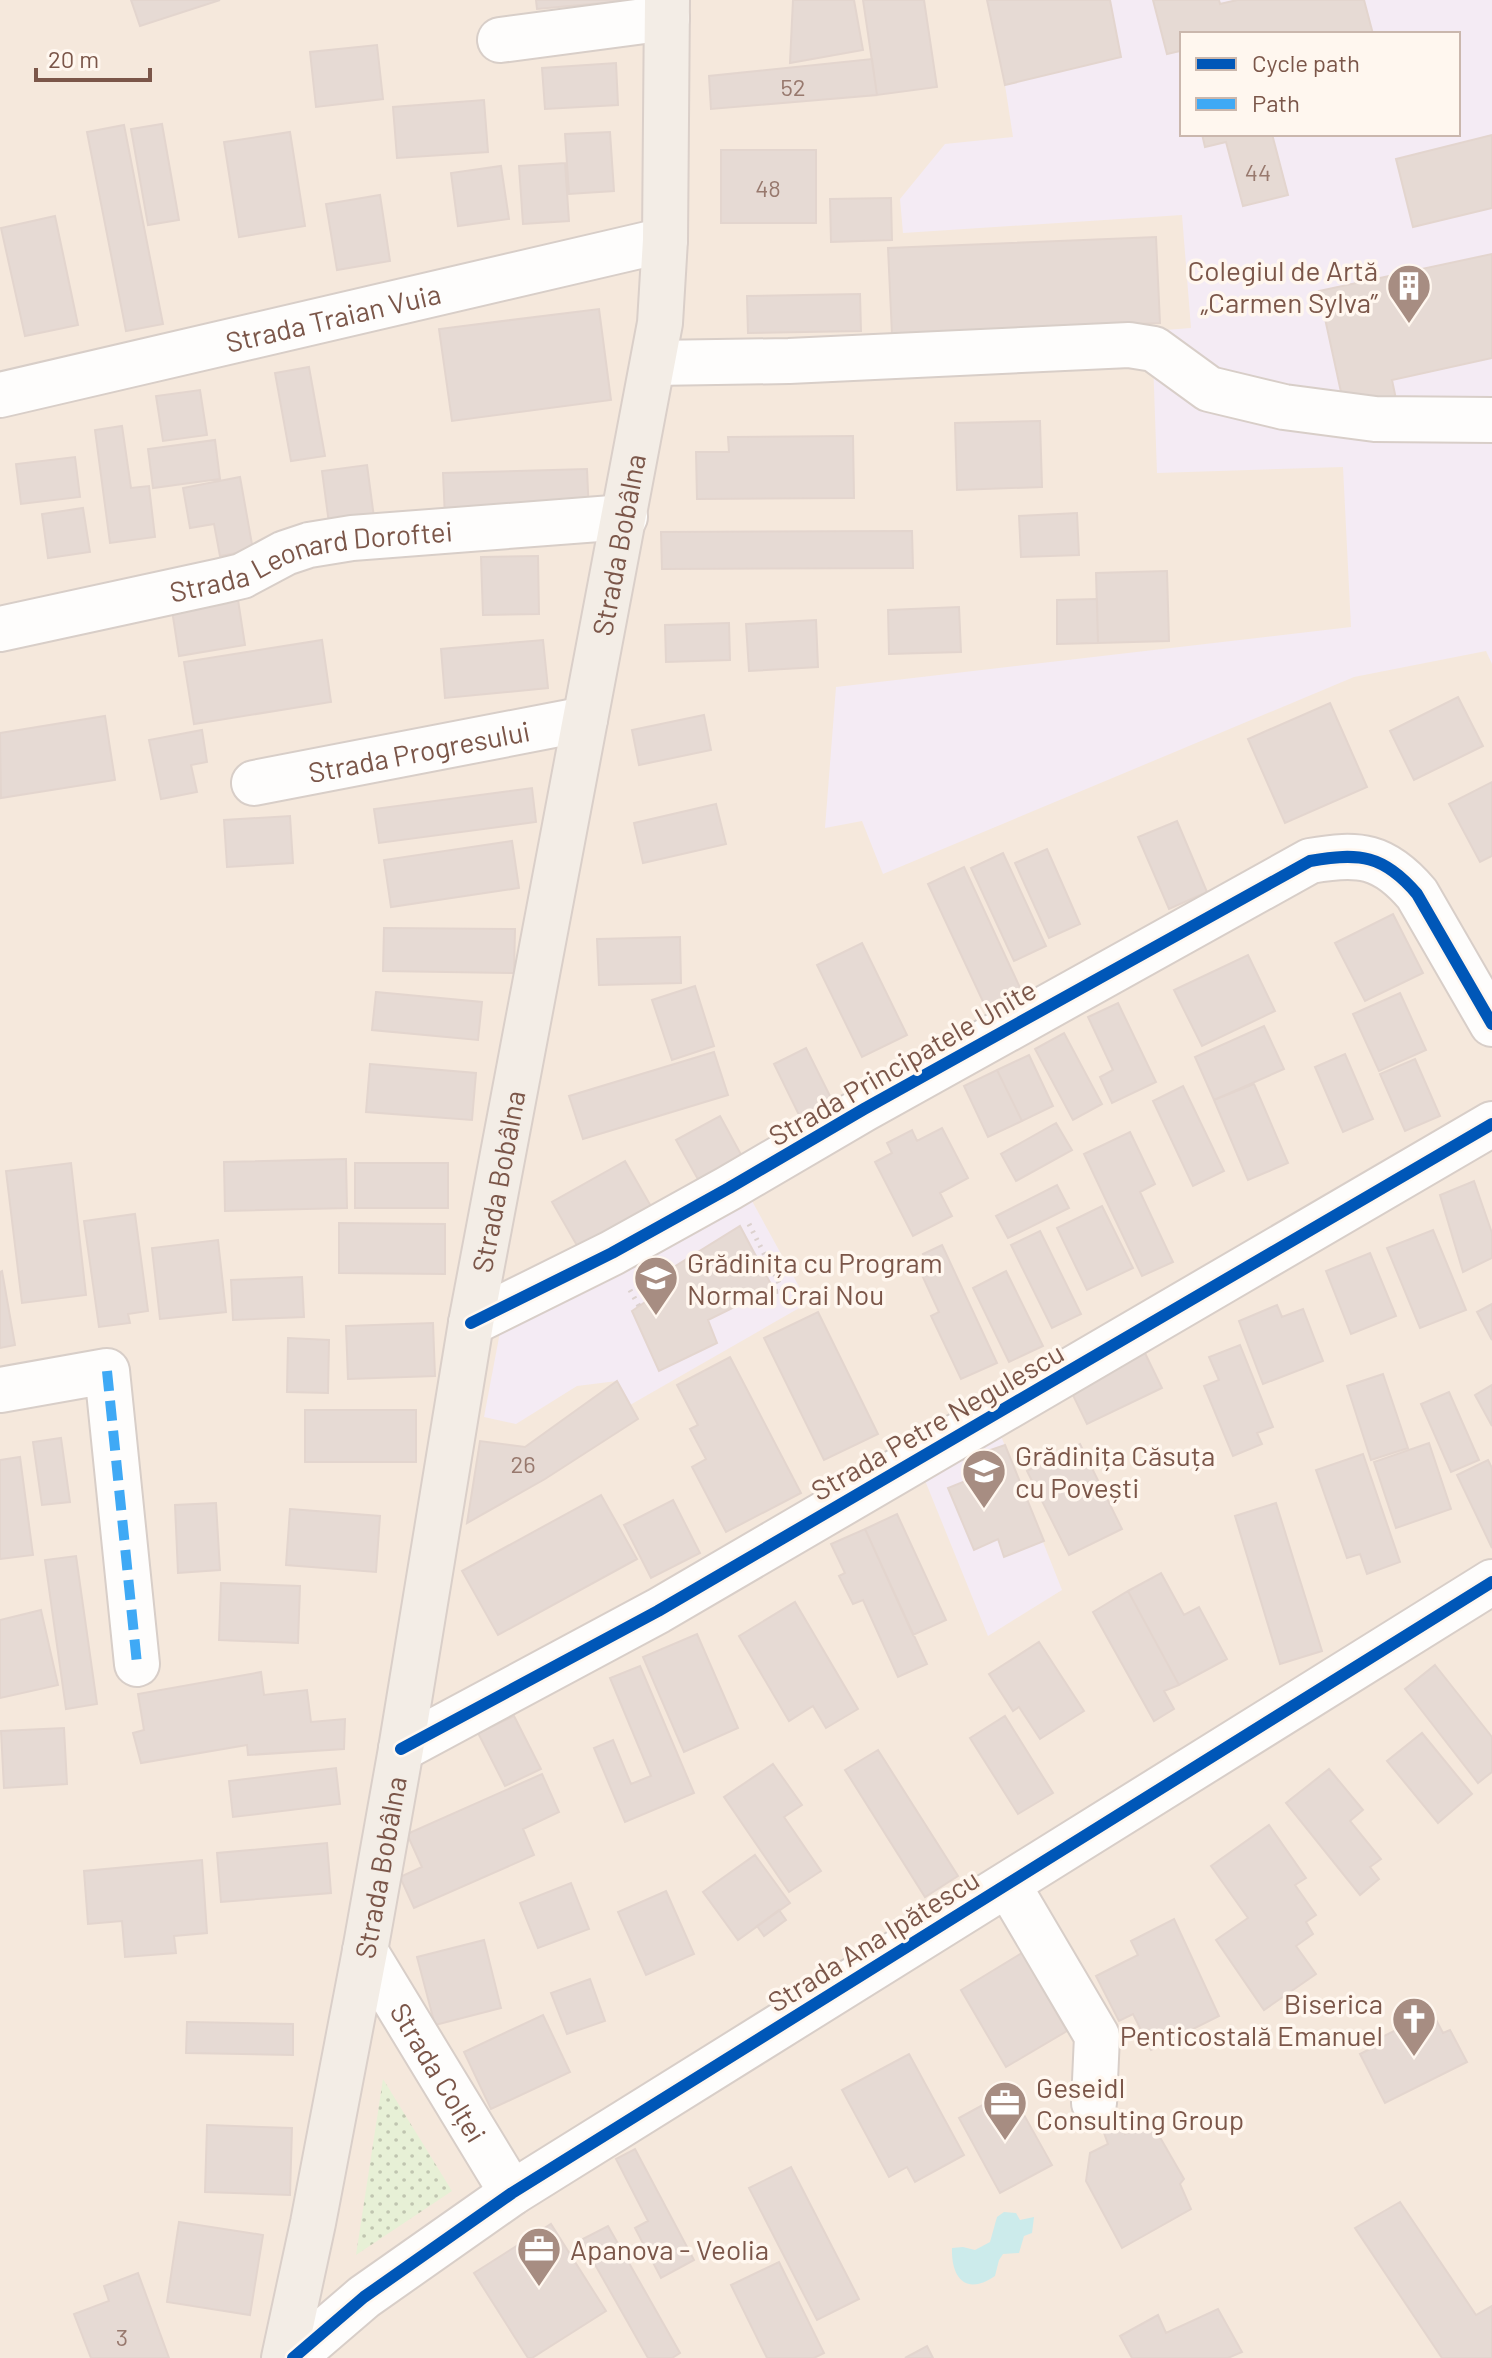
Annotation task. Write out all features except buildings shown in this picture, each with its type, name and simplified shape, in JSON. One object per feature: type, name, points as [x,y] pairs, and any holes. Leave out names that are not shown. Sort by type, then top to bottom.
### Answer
[{"type":"main road","name":"Strada Bobâlna","points":[[284,2358],[365,1951],[471,1323],[660,323],[665,240],[667,9]]},
{"type":"street","points":[[500,40],[667,9]]},
{"type":"street","name":"Strada Traian Vuia","points":[[0,395],[665,240]]},
{"type":"street","points":[[653,363],[789,361],[1129,345],[1154,349],[1209,389],[1284,407],[1375,419],[1492,420]]},
{"type":"street","name":"Strada Leonard Doroftei","points":[[0,629],[242,576],[285,553],[309,545],[352,538],[625,517]]},
{"type":"street","name":"Strada Progresului","points":[[254,783],[585,719]]},
{"type":"street","name":"Strada Principatele Unite","points":[[471,1323],[612,1253],[1310,861],[1359,855],[1382,862],[1402,876],[1417,894],[1492,1024]]},
{"type":"street","name":"Strada Petre Negulescu","points":[[401,1749],[658,1611],[1492,1124]]},
{"type":"street","points":[[0,1390],[107,1371],[137,1664]]},
{"type":"street","name":"Strada Ana Ipătescu","points":[[293,2358],[364,2297],[512,2193],[1492,1582]]},
{"type":"street","points":[[1008,1885],[1097,2036],[1094,2103]]},
{"type":"street","name":"Strada Colței","points":[[365,1951],[512,2193]]},
{"type":"path","points":[[729,1188],[783,1291],[767,1292]]},
{"type":"shaded area","points":[[0,0],[1492,0],[1492,2358],[0,2358]]},
{"type":"shaded area","points":[[1110,0],[1492,0],[1492,664],[1486,651],[1354,677],[883,874],[862,821],[825,828],[836,687],[1351,627],[1343,467],[1157,473],[1152,331],[1191,328],[1182,215],[903,233],[900,199],[945,144],[1013,137],[1005,85],[1121,57]]},
{"type":"shaded area","name":"Grădinița cu Program Normal Crai Nou","points":[[752,1201],[808,1303],[630,1405],[617,1381],[577,1386],[516,1424],[484,1417],[500,1332]]},
{"type":"shaded area","name":"Grădinița Căsuța cu Povești","points":[[1001,1436],[1062,1590],[988,1636],[924,1478]]},
{"type":"green space","points":[[383,2079],[452,2191],[356,2255]]},
{"type":"water","points":[[1004,2212],[1016,2213],[1020,2220],[1034,2217],[1032,2233],[1024,2236],[1019,2253],[1003,2254],[995,2276],[976,2284],[962,2281],[954,2268],[952,2248],[975,2250],[990,2242],[997,2217]]},
{"type":"marked path","points":[[107,1371],[137,1664]]},
{"type":"cycle path","points":[[471,1323],[612,1253],[1310,861],[1357,857],[1382,864],[1405,881],[1417,894],[1492,1024]]},
{"type":"cycle path","points":[[401,1749],[658,1611],[1492,1124]]},
{"type":"cycle path","points":[[293,2358],[364,2297],[512,2193],[1492,1582]]},
{"type":"place","name":"Colegiul de Artă „Carmen Sylva”","points":[[1409,325]]},
{"type":"place","name":"Grădinița cu Program Normal Crai Nou","points":[[656,1317]]},
{"type":"place","name":"Grădinița Căsuța cu Povești","points":[[984,1510]]},
{"type":"place","name":"Biserica Penticostală Emanuel","points":[[1414,2058]]},
{"type":"place","name":"Geseidl Consulting Group","points":[[1005,2142]]},
{"type":"place","name":"Apanova - Veolia","points":[[539,2288]]}]
